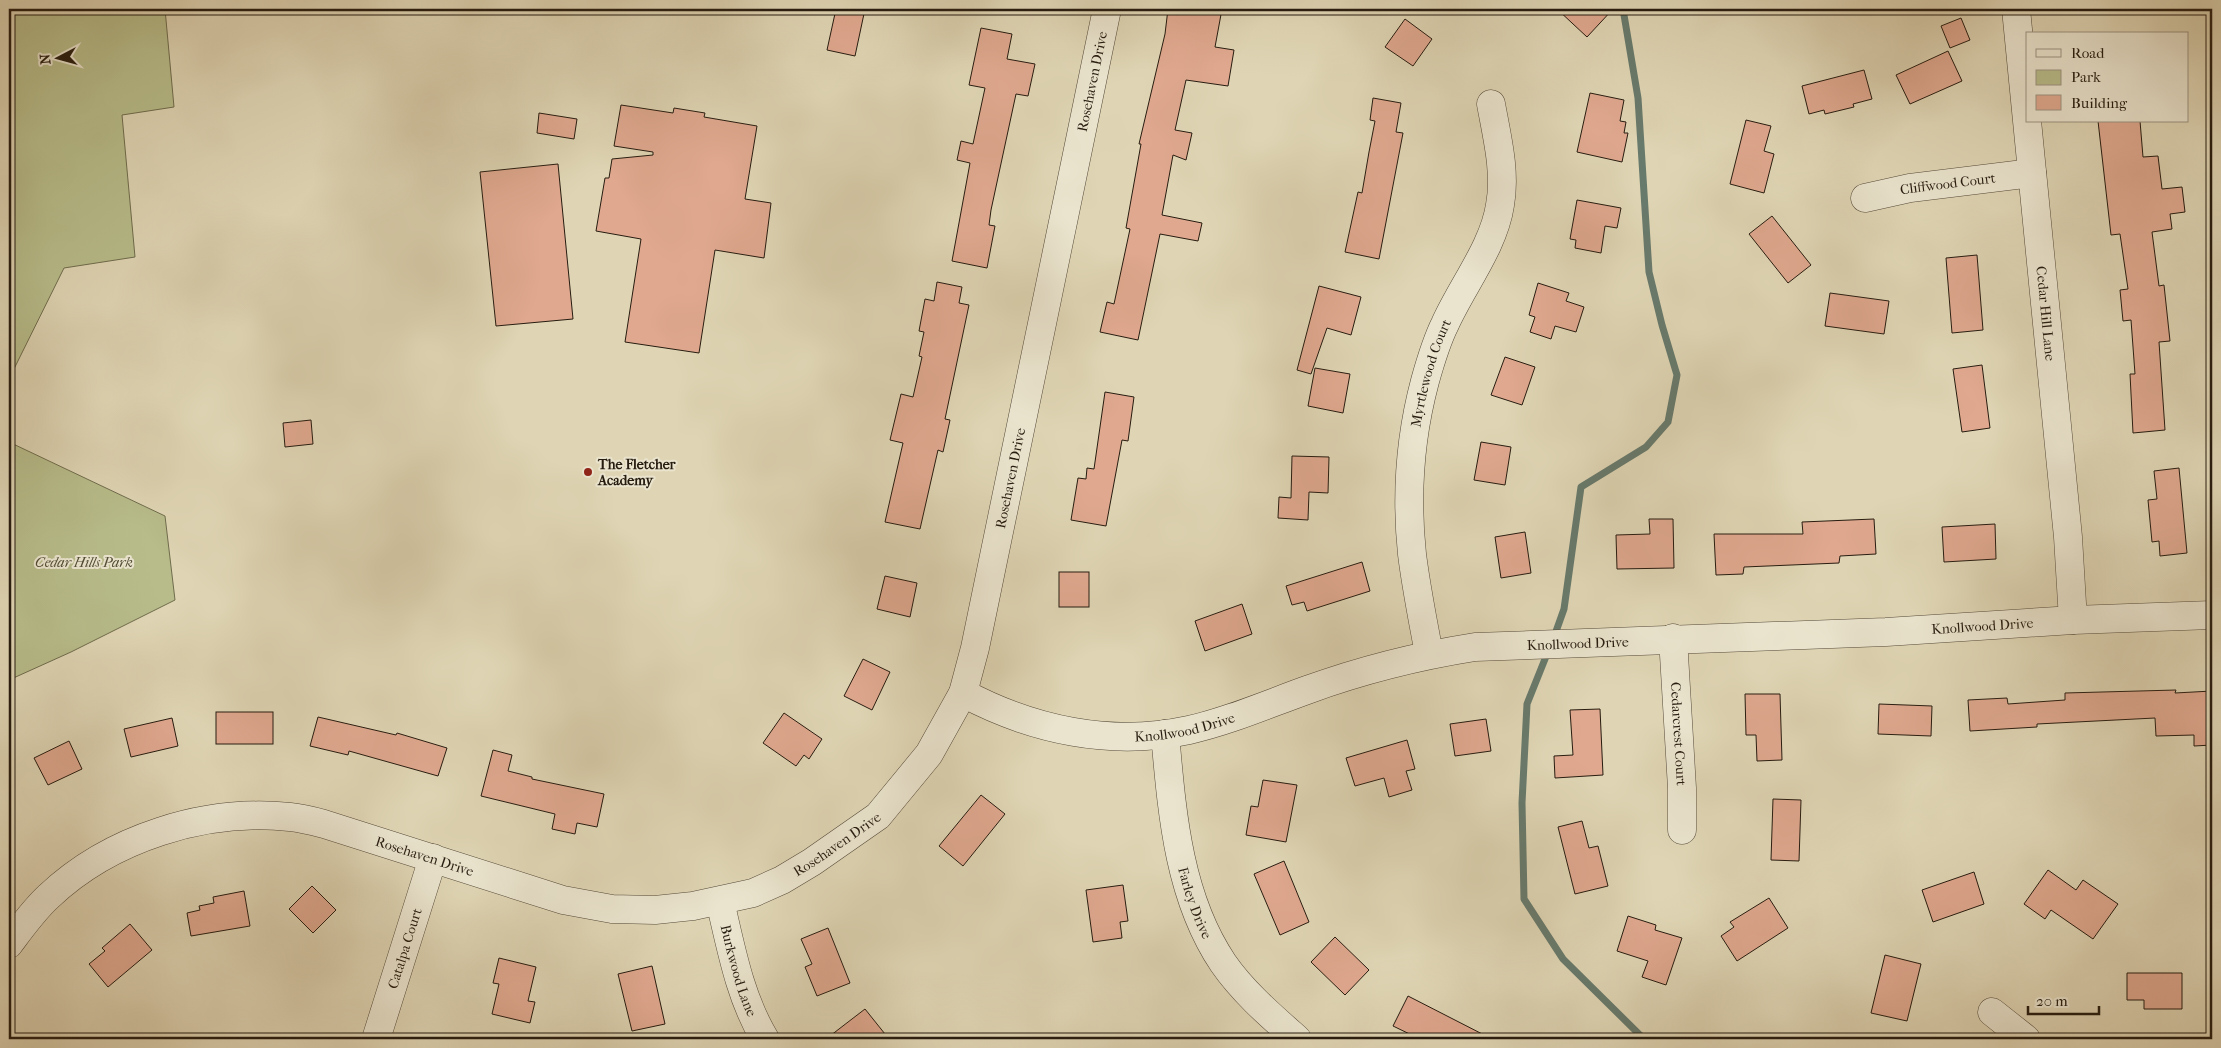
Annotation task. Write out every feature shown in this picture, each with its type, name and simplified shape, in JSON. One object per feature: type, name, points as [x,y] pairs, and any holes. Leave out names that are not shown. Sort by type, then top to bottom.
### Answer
[{"type":"street","name":"Rosehaven Drive","points":[[9,944],[47,897],[88,866],[118,849],[161,831],[204,821],[254,816],[290,817],[324,824],[554,897],[612,909],[655,910],[720,901],[753,892],[782,880],[878,816],[929,754],[963,693],[975,648],[1107,9]]},
{"type":"street","name":"Cedar Hill Lane","points":[[2016,9],[2026,112]]},
{"type":"street","name":"Myrtlewood Court","points":[[1428,654],[1412,554],[1410,506],[1412,462],[1417,420],[1425,381],[1444,326],[1495,226],[1500,204],[1502,181],[1500,154],[1491,104]]},
{"type":"street","name":"Cedar Hill Lane","points":[[2027,122],[2066,518],[2073,620]]},
{"type":"street","name":"Cliffwood Court","points":[[1865,198],[1910,188],[2032,174]]},
{"type":"street","name":"Knollwood Drive","points":[[963,693],[984,704],[1052,729],[1095,736],[1166,734],[1190,730],[1224,720],[1379,667],[1428,654],[1475,647],[1673,638],[1886,632],[2073,620],[2212,615]]},
{"type":"street","name":"Cedarcrest Court","points":[[1673,638],[1682,788],[1682,830]]},
{"type":"street","name":"Farley Drive","points":[[1166,734],[1171,797],[1182,864],[1197,915],[1223,963],[1262,1009],[1296,1039]]},
{"type":"street","name":"Catalpa Court","points":[[376,1039],[433,858]]},
{"type":"street","name":"Burkwood Lane","points":[[720,901],[745,996],[765,1039]]},
{"type":"street","points":[[1992,1012],[2026,1039]]},
{"type":"green space","points":[[9,9],[165,9],[174,107],[122,115],[135,257],[64,268],[9,379]]},
{"type":"green space","name":"Cedar Hills Park","points":[[9,442],[165,516],[175,600],[71,652],[9,680]]},
{"type":"building","points":[[836,9],[865,9],[855,56],[827,50]]},
{"type":"building","points":[[1168,9],[1222,9],[1215,47],[1234,50],[1228,86],[1186,80],[1175,130],[1192,133],[1186,160],[1173,155],[1162,215],[1202,223],[1198,241],[1160,234],[1138,340],[1100,332],[1107,302],[1114,304],[1130,229],[1126,228],[1141,144],[1139,144],[1165,34]]},
{"type":"building","points":[[1557,9],[1613,9],[1587,37]]},
{"type":"building","points":[[1961,18],[1970,40],[1950,48],[1941,26]]},
{"type":"building","points":[[1405,19],[1432,39],[1413,66],[1385,47]]},
{"type":"building","points":[[981,28],[1012,34],[1007,59],[1035,64],[1028,96],[1016,94],[991,210],[989,225],[995,226],[987,268],[952,261],[970,163],[957,160],[961,141],[973,144],[985,88],[969,85]]},
{"type":"building","points":[[1948,51],[1962,81],[1910,104],[1896,75]]},
{"type":"building","points":[[1864,70],[1872,99],[1853,104],[1854,107],[1825,114],[1824,110],[1809,114],[1802,86]]},
{"type":"building","points":[[1590,93],[1624,100],[1620,121],[1626,122],[1624,133],[1628,133],[1622,162],[1577,152]]},
{"type":"building","points":[[1373,98],[1401,103],[1396,132],[1403,133],[1379,259],[1345,252],[1358,192],[1362,193],[1375,121],[1370,120]]},
{"type":"building","points":[[621,105],[673,113],[674,108],[705,113],[704,117],[757,126],[745,199],[771,203],[764,258],[715,250],[699,353],[625,342],[641,239],[596,231],[605,178],[609,178],[612,159],[653,155],[653,152],[614,146]]},
{"type":"building","points":[[539,113],[577,119],[574,139],[537,133]]},
{"type":"building","points":[[1746,120],[1771,126],[1764,151],[1774,154],[1764,193],[1730,184]]},
{"type":"building","points":[[2098,122],[2140,122],[2143,157],[2158,156],[2162,189],[2182,187],[2185,212],[2170,214],[2172,229],[2152,232],[2159,286],[2164,285],[2170,341],[2159,342],[2165,430],[2133,433],[2130,374],[2135,374],[2131,320],[2123,321],[2120,290],[2128,289],[2120,234],[2111,235]]},
{"type":"building","points":[[558,164],[573,319],[496,326],[480,172]]},
{"type":"building","points":[[1577,200],[1621,208],[1617,228],[1605,226],[1601,253],[1575,248],[1576,240],[1570,239]]},
{"type":"building","points":[[1772,216],[1811,265],[1788,283],[1749,234]]},
{"type":"building","points":[[1977,255],[1983,330],[1952,333],[1946,258]]},
{"type":"building","points":[[937,282],[962,287],[959,303],[969,305],[945,419],[950,420],[943,452],[938,450],[920,529],[885,522],[903,443],[890,440],[901,394],[913,397],[922,357],[919,356],[924,332],[919,331],[925,299],[934,301]]},
{"type":"building","points":[[1538,283],[1569,293],[1566,301],[1584,307],[1576,332],[1555,326],[1551,339],[1530,332],[1535,317],[1529,315]]},
{"type":"building","points":[[1319,286],[1361,297],[1351,335],[1327,328],[1311,374],[1297,370]]},
{"type":"building","points":[[1830,293],[1889,301],[1884,334],[1825,326]]},
{"type":"building","points":[[1505,357],[1535,367],[1522,405],[1491,395]]},
{"type":"building","points":[[1982,365],[1990,428],[1962,432],[1953,369]]},
{"type":"building","points":[[1315,368],[1350,374],[1343,413],[1308,406]]},
{"type":"building","points":[[1105,392],[1134,397],[1128,441],[1122,440],[1106,526],[1071,520],[1078,478],[1086,479],[1087,468],[1094,469]]},
{"type":"building","points":[[311,420],[313,444],[285,447],[283,423]]},
{"type":"building","points":[[1481,442],[1511,447],[1505,485],[1474,480]]},
{"type":"building","points":[[1292,456],[1329,457],[1328,493],[1309,492],[1308,520],[1278,518],[1279,497],[1291,498]]},
{"type":"building","points":[[2179,468],[2187,553],[2160,556],[2159,541],[2152,542],[2148,500],[2157,499],[2154,471]]},
{"type":"building","points":[[1649,519],[1673,519],[1674,568],[1617,569],[1616,535],[1650,534]]},
{"type":"building","points":[[1874,519],[1876,554],[1840,556],[1839,563],[1744,567],[1743,574],[1716,575],[1714,534],[1803,534],[1802,522]]},
{"type":"building","points":[[1995,524],[1996,559],[1944,562],[1942,527]]},
{"type":"building","points":[[1525,532],[1531,573],[1501,578],[1495,537]]},
{"type":"building","points":[[1362,562],[1370,591],[1307,611],[1304,602],[1292,605],[1286,586]]},
{"type":"building","points":[[1059,572],[1089,572],[1089,607],[1059,607]]},
{"type":"building","points":[[885,576],[917,583],[910,617],[877,609]]},
{"type":"building","points":[[1242,604],[1252,634],[1205,651],[1195,621]]},
{"type":"building","points":[[863,659],[890,672],[872,710],[844,696]]},
{"type":"building","points":[[2176,690],[2175,693],[2212,691],[2212,745],[2194,746],[2194,735],[2156,736],[2155,718],[2037,724],[2037,727],[1970,731],[1968,700],[2007,698],[2008,704],[2065,700],[2065,693]]},
{"type":"building","points":[[1745,694],[1780,694],[1782,760],[1757,761],[1756,735],[1746,735]]},
{"type":"building","points":[[1879,704],[1932,706],[1931,736],[1878,734]]},
{"type":"building","points":[[1600,709],[1603,775],[1555,778],[1554,756],[1573,755],[1570,710]]},
{"type":"building","points":[[216,712],[273,712],[273,744],[216,744]]},
{"type":"building","points":[[784,713],[822,739],[809,759],[804,755],[796,766],[763,743]]},
{"type":"building","points":[[318,717],[396,735],[397,733],[447,748],[438,776],[349,751],[348,755],[310,746]]},
{"type":"building","points":[[172,718],[178,746],[131,757],[124,729]]},
{"type":"building","points":[[1486,719],[1491,751],[1455,756],[1450,724]]},
{"type":"building","points":[[1407,740],[1415,769],[1406,771],[1412,790],[1389,797],[1384,778],[1355,786],[1346,758]]},
{"type":"building","points":[[69,741],[82,769],[48,785],[34,758]]},
{"type":"building","points":[[493,750],[512,755],[508,771],[532,777],[532,779],[604,794],[597,827],[577,823],[575,834],[552,829],[555,814],[481,796]]},
{"type":"building","points":[[1263,780],[1297,785],[1286,842],[1246,835],[1251,806],[1258,807]]},
{"type":"building","points":[[981,795],[1005,814],[963,866],[939,846]]},
{"type":"building","points":[[1773,799],[1801,800],[1799,861],[1771,860]]},
{"type":"building","points":[[1582,821],[1589,848],[1598,846],[1608,886],[1575,894],[1558,827]]},
{"type":"building","points":[[1284,861],[1309,922],[1280,935],[1254,874]]},
{"type":"building","points":[[2048,870],[2076,890],[2083,880],[2118,904],[2093,939],[2051,910],[2045,919],[2024,904]]},
{"type":"building","points":[[1974,872],[1984,904],[1933,922],[1922,890]]},
{"type":"building","points":[[1123,885],[1128,921],[1120,922],[1122,938],[1093,942],[1086,890]]},
{"type":"building","points":[[312,886],[336,910],[313,933],[289,909]]},
{"type":"building","points":[[244,891],[250,926],[191,936],[187,913],[200,910],[199,906],[214,903],[213,897]]},
{"type":"building","points":[[1769,898],[1788,928],[1737,961],[1721,936],[1734,927],[1730,922]]},
{"type":"building","points":[[1628,916],[1656,925],[1655,930],[1682,938],[1666,985],[1642,977],[1648,961],[1617,951]]},
{"type":"building","points":[[130,924],[152,950],[108,987],[89,964],[105,951],[102,948]]},
{"type":"building","points":[[828,928],[850,983],[817,996],[805,967],[812,964],[801,939]]},
{"type":"building","points":[[1335,937],[1369,970],[1345,995],[1311,962]]},
{"type":"building","points":[[1885,955],[1921,964],[1907,1021],[1871,1013]]},
{"type":"building","points":[[499,958],[536,967],[528,1001],[535,1002],[530,1023],[492,1014],[499,984],[493,983]]},
{"type":"building","points":[[652,966],[665,1024],[632,1031],[618,974]]},
{"type":"building","points":[[2127,973],[2182,973],[2182,1009],[2144,1009],[2144,1000],[2127,1000]]},
{"type":"building","points":[[1408,996],[1492,1039],[1420,1039],[1393,1026]]},
{"type":"building","points":[[865,1009],[889,1039],[826,1039]]},
{"type":"waterway","points":[[1554,637],[1564,609],[1581,487],[1646,447],[1668,422],[1677,375],[1649,272],[1638,98],[1623,9]]},
{"type":"waterway","points":[[1549,649],[1527,704],[1522,803],[1524,899],[1563,959],[1644,1039]]},
{"type":"place","name":"The Fletcher Academy","points":[[588,472]]}]
